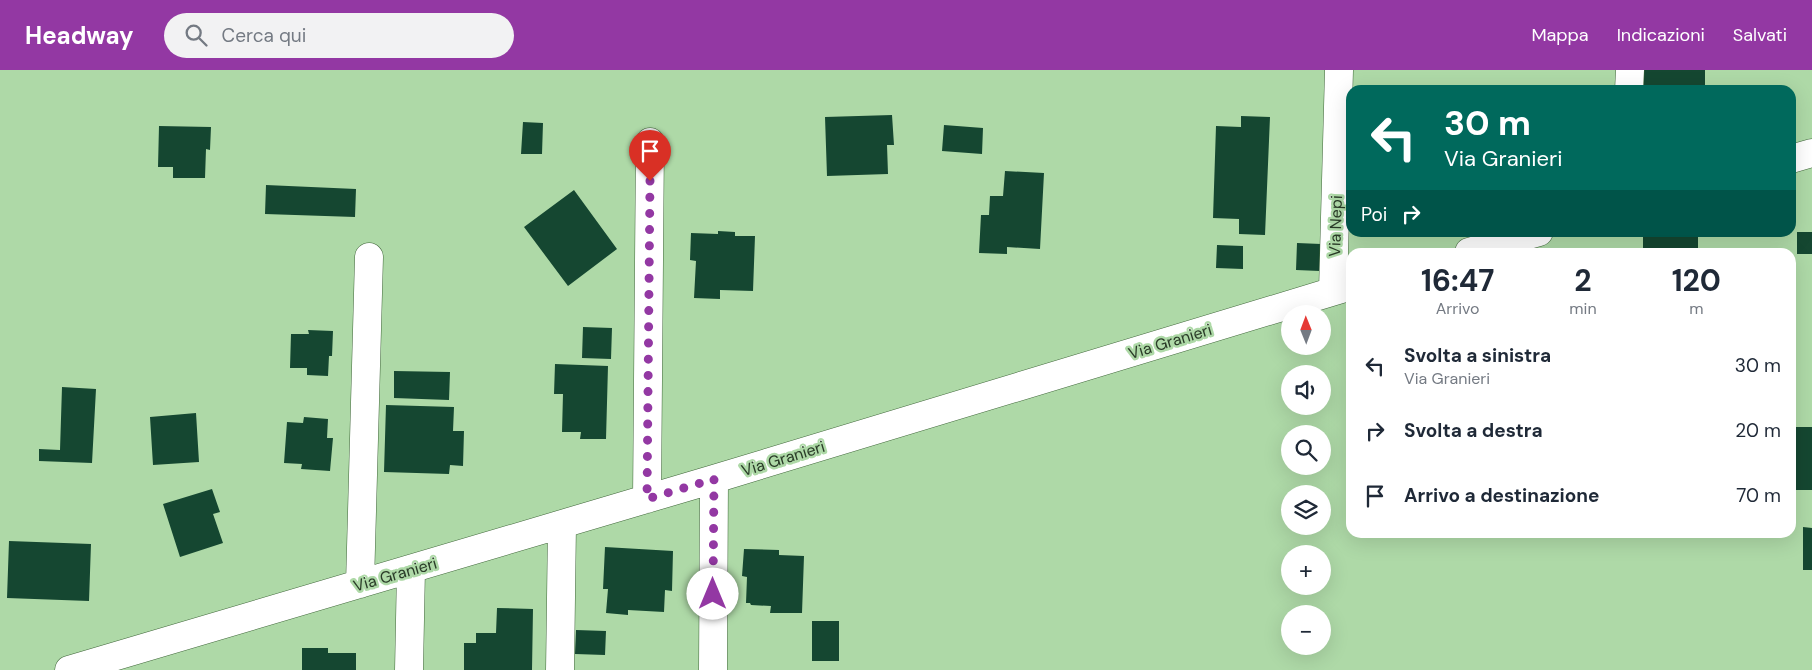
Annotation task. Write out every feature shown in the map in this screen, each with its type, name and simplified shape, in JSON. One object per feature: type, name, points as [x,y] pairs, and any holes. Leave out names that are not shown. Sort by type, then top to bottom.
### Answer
[{"type":"street","name":"Via Nepi","points":[[1339,70],[1342,289]]},
{"type":"street","points":[[1629,85],[1630,70]]},
{"type":"street","points":[[647,499],[650,142]]},
{"type":"street","points":[[1796,158],[1812,153]]},
{"type":"street","points":[[1483,248],[1522,237]]},
{"type":"street","points":[[360,584],[369,257]]},
{"type":"street","name":"Via Granieri","points":[[69,670],[562,525],[1342,289]]},
{"type":"street","points":[[713,670],[714,479]]},
{"type":"street","points":[[560,670],[562,525]]},
{"type":"street","points":[[409,670],[411,569]]},
{"type":"building","points":[[1642,70],[1705,70],[1705,85],[1641,85]]},
{"type":"building","points":[[892,115],[894,145],[887,145],[888,174],[827,176],[825,117]]},
{"type":"building","points":[[1241,116],[1270,117],[1265,235],[1239,234],[1239,219],[1213,218],[1216,126],[1241,127]]},
{"type":"building","points":[[523,122],[543,123],[542,154],[521,154]]},
{"type":"building","points":[[944,125],[983,128],[982,154],[942,151]]},
{"type":"building","points":[[159,126],[211,127],[210,150],[206,149],[205,178],[173,178],[173,167],[158,167]]},
{"type":"building","points":[[1005,171],[1044,173],[1040,249],[1007,247],[1007,254],[979,253],[981,215],[989,215],[990,196],[1003,196]]},
{"type":"building","points":[[266,185],[356,189],[355,217],[265,214]]},
{"type":"building","points":[[574,190],[617,249],[568,286],[524,227]]},
{"type":"building","points":[[718,231],[735,232],[735,236],[755,236],[753,291],[720,290],[720,299],[694,298],[696,261],[690,260],[691,233],[718,234]]},
{"type":"building","points":[[1797,232],[1812,232],[1812,254],[1797,254]]},
{"type":"building","points":[[1643,237],[1698,237],[1698,248],[1643,248]]},
{"type":"building","points":[[1297,243],[1321,244],[1320,271],[1296,270]]},
{"type":"building","points":[[1217,245],[1243,246],[1243,269],[1216,268]]},
{"type":"building","points":[[583,327],[612,328],[611,359],[582,358]]},
{"type":"building","points":[[308,330],[333,331],[332,356],[329,356],[328,376],[307,375],[307,368],[290,368],[291,334],[309,334]]},
{"type":"building","points":[[555,364],[608,366],[606,439],[580,439],[581,432],[562,432],[563,394],[554,394]]},
{"type":"building","points":[[394,371],[450,372],[449,400],[394,398]]},
{"type":"building","points":[[62,387],[96,389],[92,463],[39,461],[39,449],[60,450]]},
{"type":"building","points":[[386,405],[454,407],[453,431],[464,431],[463,466],[450,465],[449,474],[384,472]]},
{"type":"building","points":[[196,413],[199,462],[153,465],[150,417]]},
{"type":"building","points":[[304,417],[328,419],[327,438],[333,438],[330,471],[301,469],[302,464],[284,463],[287,422],[303,423]]},
{"type":"building","points":[[1796,427],[1812,427],[1812,490],[1796,490]]},
{"type":"building","points":[[212,489],[220,512],[213,514],[223,543],[180,557],[163,504]]},
{"type":"building","points":[[1803,527],[1812,528],[1812,570],[1803,570]]},
{"type":"building","points":[[9,541],[91,544],[89,601],[7,598]]},
{"type":"building","points":[[605,547],[673,551],[672,591],[665,590],[664,612],[628,610],[628,615],[606,613],[608,589],[603,589]]},
{"type":"building","points":[[744,549],[779,550],[779,555],[804,556],[802,613],[770,613],[771,606],[746,603],[747,577],[742,576]]},
{"type":"building","points":[[497,608],[533,609],[532,670],[464,670],[464,643],[476,643],[476,633],[496,633]]},
{"type":"building","points":[[812,621],[839,621],[839,661],[812,661]]},
{"type":"building","points":[[576,630],[606,631],[605,655],[575,654]]},
{"type":"building","points":[[302,648],[328,648],[328,653],[356,653],[356,670],[302,670]]},
{"type":"route","points":[[650,181],[647,499],[714,479],[713,594]]}]
